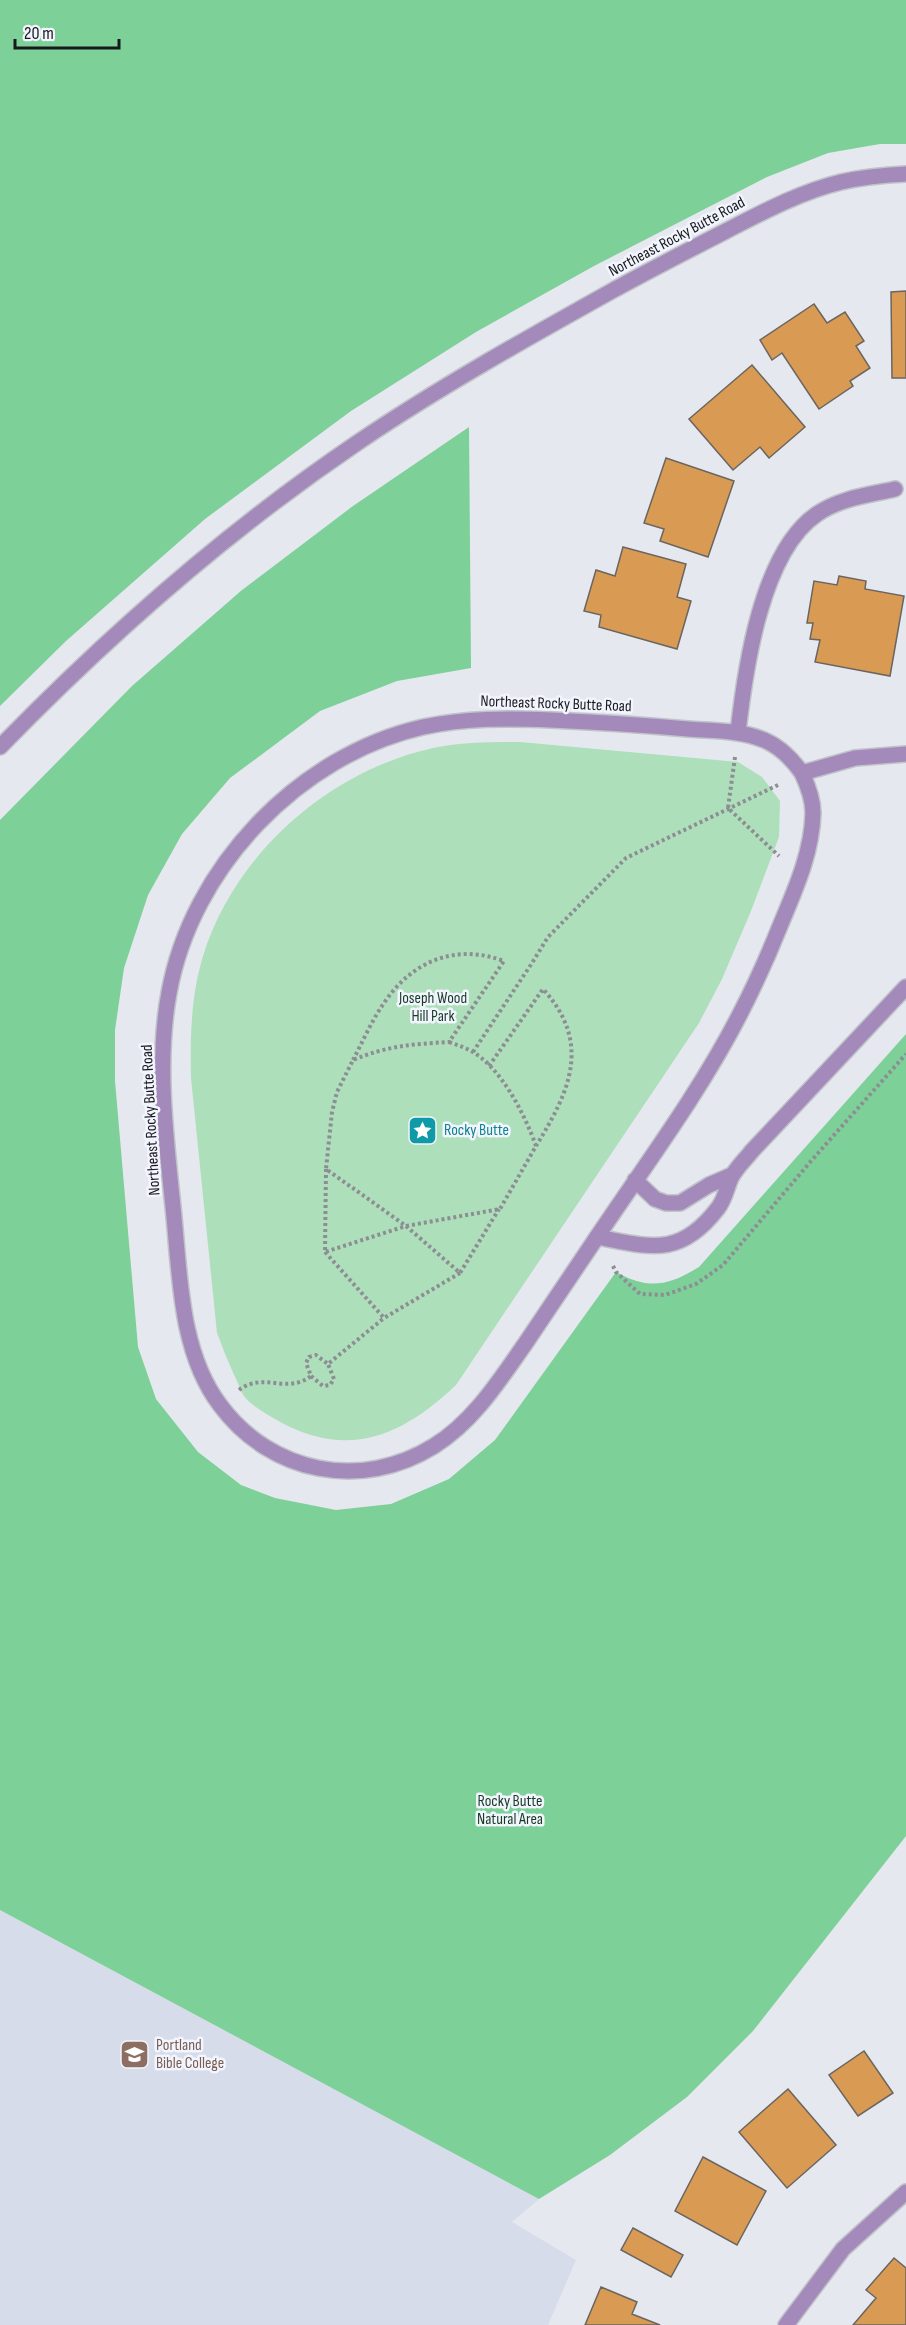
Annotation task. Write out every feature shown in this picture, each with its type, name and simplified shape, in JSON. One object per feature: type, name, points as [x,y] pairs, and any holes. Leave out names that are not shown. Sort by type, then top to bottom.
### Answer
[{"type":"street","name":"Northeast Rocky Butte Road","points":[[0,747],[67,680],[193,566],[272,504],[357,443],[423,400],[646,272],[783,203],[840,182],[868,176],[906,174]]},
{"type":"street","points":[[738,732],[745,674],[754,634],[765,597],[789,546],[799,531],[816,514],[840,502],[896,489]]},
{"type":"street","name":"Northeast Rocky Butte Road","points":[[491,718],[738,732],[765,740],[782,750],[794,761],[802,773],[810,791],[813,810],[812,831],[801,877],[741,1014],[703,1077],[635,1180],[494,1388],[459,1426],[437,1444],[388,1467],[363,1472],[334,1472],[309,1467],[266,1447],[240,1428],[220,1406],[204,1380],[188,1332],[172,1194],[164,1070],[169,993],[179,953],[194,916],[212,883],[235,850],[257,825],[315,775],[342,758],[377,741],[420,728],[491,718]]},
{"type":"street","points":[[802,773],[855,759],[906,754]]},
{"type":"street","points":[[597,1237],[650,1247],[666,1246],[686,1238],[720,1206],[732,1175],[759,1144],[906,987]]},
{"type":"street","points":[[635,1180],[655,1199],[666,1203],[680,1203],[709,1185],[732,1175]]},
{"type":"street","points":[[786,2325],[843,2249],[906,2192]]},
{"type":"path","points":[[728,808],[738,732]]},
{"type":"path","points":[[473,1052],[548,937],[626,858],[802,773]]},
{"type":"path","points":[[728,808],[801,877]]},
{"type":"path","points":[[384,1318],[325,1252],[326,1169],[332,1112],[337,1092],[383,1003],[399,983],[419,968],[448,955],[467,953],[488,955],[504,961],[449,1042]]},
{"type":"path","points":[[328,1364],[384,1318],[460,1273],[554,1118],[567,1087],[573,1059],[572,1039],[556,1004],[543,989],[489,1066]]},
{"type":"path","points":[[353,1060],[411,1044],[449,1042],[473,1052],[489,1066],[516,1099],[536,1146]]},
{"type":"path","points":[[597,1237],[616,1272],[640,1294],[665,1295],[696,1284],[723,1265],[906,1054]]},
{"type":"path","points":[[326,1169],[406,1226],[460,1273]]},
{"type":"path","points":[[325,1252],[406,1226],[500,1209]]},
{"type":"path","points":[[316,1355],[328,1364],[334,1379],[330,1384],[323,1386],[311,1376],[306,1363],[309,1357],[316,1355]]},
{"type":"path","points":[[240,1388],[250,1383],[260,1382],[296,1385],[311,1376]]},
{"type":"shaded area","name":"Portland Bible College","points":[[0,1910],[539,2199],[512,2222],[576,2260],[548,2325],[0,2325]]},
{"type":"green space","points":[[0,0],[906,0],[906,144],[880,144],[828,153],[767,177],[594,266],[476,332],[351,411],[205,519],[66,641],[0,706]]},
{"type":"green space","name":"Rocky Butte Natural Area","points":[[469,427],[471,668],[397,681],[320,711],[230,778],[182,834],[148,895],[124,968],[115,1030],[115,1081],[138,1347],[156,1399],[198,1452],[241,1485],[275,1498],[336,1510],[391,1504],[449,1479],[495,1440],[616,1272],[639,1281],[658,1283],[668,1282],[699,1267],[906,1034],[906,1836],[753,2031],[687,2097],[610,2155],[539,2199],[0,1910],[0,820],[132,686],[242,590],[353,506]]},
{"type":"green space","name":"Joseph Wood Hill Park","points":[[520,742],[738,762],[762,777],[780,801],[779,837],[722,979],[699,1023],[456,1385],[416,1417],[375,1436],[353,1440],[331,1439],[307,1434],[282,1423],[247,1400],[228,1362],[217,1333],[191,1078],[192,1017],[203,956],[218,918],[238,883],[262,851],[291,822],[323,797],[358,776],[395,759],[433,748],[466,743]]},
{"type":"building","points":[[906,291],[906,378],[892,378],[891,292]]},
{"type":"building","points":[[814,304],[827,323],[845,312],[864,341],[856,346],[870,368],[850,381],[853,386],[819,409],[782,353],[772,360],[760,340]]},
{"type":"building","points":[[752,365],[805,427],[769,458],[760,447],[733,470],[689,419]]},
{"type":"building","points":[[666,458],[734,481],[708,557],[660,541],[664,529],[644,523]]},
{"type":"building","points":[[623,547],[686,564],[677,597],[691,601],[677,649],[599,627],[601,615],[584,611],[596,570],[615,576]]},
{"type":"building","points":[[839,576],[866,581],[865,589],[904,596],[890,676],[815,662],[820,640],[810,639],[813,623],[807,623],[814,581],[837,585]]},
{"type":"building","points":[[864,2051],[893,2093],[858,2116],[829,2075]]},
{"type":"building","points":[[788,2089],[836,2145],[787,2188],[739,2132]]},
{"type":"building","points":[[703,2157],[766,2191],[737,2245],[675,2211]]},
{"type":"building","points":[[633,2228],[683,2255],[671,2277],[621,2250]]},
{"type":"building","points":[[894,2258],[906,2268],[906,2325],[853,2325],[876,2298],[866,2290]]},
{"type":"building","points":[[601,2287],[637,2302],[632,2314],[660,2325],[585,2325]]},
{"type":"place","name":"Rocky Butte","points":[[423,1130]]},
{"type":"place","name":"Portland Bible College","points":[[135,2054]]}]
